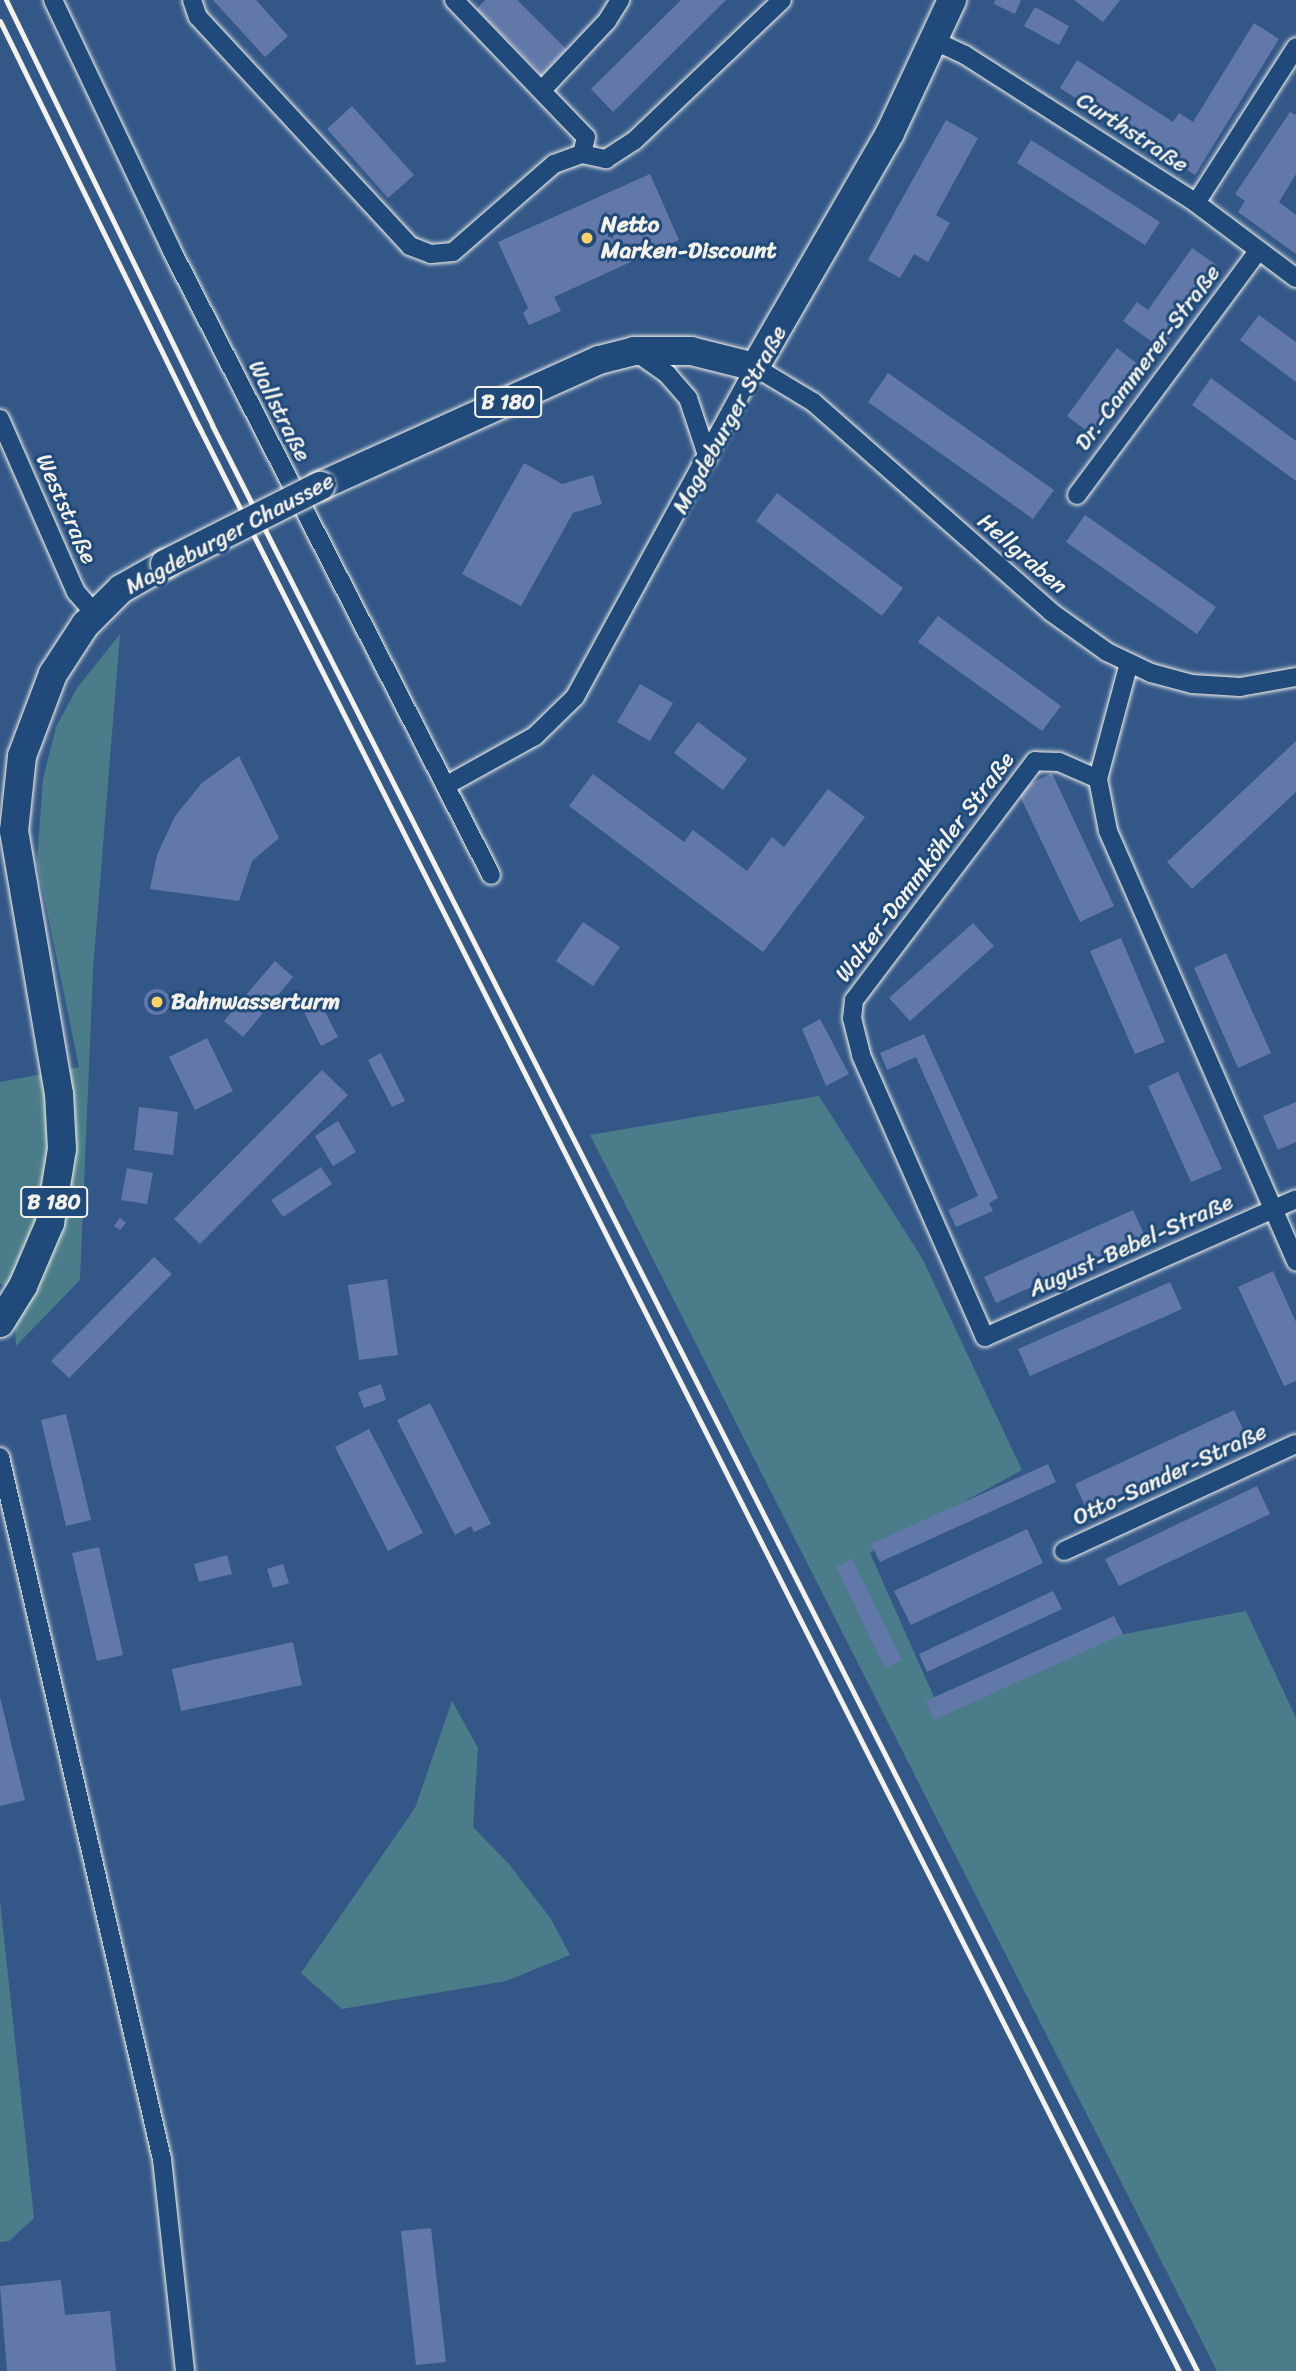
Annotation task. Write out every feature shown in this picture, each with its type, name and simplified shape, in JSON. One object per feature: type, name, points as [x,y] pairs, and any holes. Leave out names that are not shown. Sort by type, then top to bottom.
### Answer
[{"type":"main road","name":"Magdeburger Straße","points":[[755,367],[882,149],[952,0]]},
{"type":"main road","name":"Magdeburger Chaussee","points":[[3,1313],[50,1223],[62,1149],[59,1094],[21,886],[14,831],[17,781],[29,730],[42,699],[74,640],[95,614],[121,589],[165,564],[320,486],[569,373],[634,351],[691,351],[755,367]]},
{"type":"street","name":"Wallstraße","points":[[53,0],[300,508],[447,785],[491,875]]},
{"type":"street","points":[[192,0],[198,17],[410,246],[430,254],[453,252],[554,164],[583,154],[606,159],[634,141],[782,0]]},
{"type":"street","points":[[454,0],[586,136],[583,154]]},
{"type":"street","points":[[542,90],[607,22],[620,0]]},
{"type":"street","name":"Curthstraße","points":[[935,41],[965,55],[1196,203],[1296,278]]},
{"type":"street","points":[[1196,203],[1296,47]]},
{"type":"street","name":"Dr.-Cammerer-Straße","points":[[1077,495],[1258,251]]},
{"type":"street","points":[[634,351],[667,374],[688,397],[708,458]]},
{"type":"street","name":"Magdeburger Straße","points":[[447,785],[535,736],[575,696],[708,458],[755,367]]},
{"type":"street","name":"Hellgraben","points":[[755,367],[813,402],[1051,612],[1129,663],[1173,680],[1212,687],[1240,687],[1296,677]]},
{"type":"street","name":"Weststraße","points":[[0,419],[76,593],[95,614]]},
{"type":"street","points":[[1129,663],[1098,779],[1103,812],[1119,858],[1296,1262]]},
{"type":"street","name":"Walter-Dammköhler Straße","points":[[985,1337],[861,1055],[852,1018],[854,1000],[1035,761],[1059,762],[1098,779]]},
{"type":"street","name":"August-Bebel-Straße","points":[[985,1337],[1296,1199]]},
{"type":"street","name":"Otto-Sander-Straße","points":[[1064,1551],[1296,1444]]},
{"type":"street","points":[[0,1457],[162,2159],[185,2371]]},
{"type":"green space","points":[[120,634],[93,970],[80,1280],[16,1346],[13,1291],[0,1283],[0,1082],[79,1067],[37,862],[43,779],[56,727],[77,688]]},
{"type":"green space","points":[[819,1096],[922,1258],[1022,1470],[870,1553],[942,1715],[1119,1635],[1246,1611],[1296,1718],[1296,2371],[1217,2371],[590,1135]]},
{"type":"green space","points":[[452,1701],[478,1748],[473,1827],[509,1864],[551,1919],[570,1955],[506,1981],[342,2009],[301,1973],[415,1808]]},
{"type":"green space","points":[[0,1901],[34,2218],[9,2241],[0,2242]]},
{"type":"building","points":[[213,0],[256,0],[288,36],[265,57]]},
{"type":"building","points":[[485,0],[517,0],[566,49],[542,75],[477,9]]},
{"type":"building","points":[[681,0],[726,0],[613,112],[591,89]]},
{"type":"building","points":[[995,0],[1021,0],[1015,14],[994,4]]},
{"type":"building","points":[[1074,0],[1120,0],[1103,22]]},
{"type":"building","points":[[1035,7],[1069,26],[1059,45],[1024,26]]},
{"type":"building","points":[[1254,23],[1279,39],[1195,175],[1060,88],[1077,60],[1173,122],[1179,113],[1193,122]]},
{"type":"building","points":[[352,106],[414,175],[388,198],[327,129]]},
{"type":"building","points":[[1290,112],[1296,115],[1296,174],[1279,202],[1296,215],[1296,254],[1238,212],[1245,201],[1235,194]]},
{"type":"building","points":[[946,120],[978,138],[936,215],[950,223],[928,262],[914,254],[900,278],[868,260]]},
{"type":"building","points":[[1031,140],[1160,222],[1145,245],[1017,163]]},
{"type":"building","points":[[650,174],[679,240],[554,297],[561,311],[529,325],[523,313],[528,308],[498,242]]},
{"type":"building","points":[[1192,248],[1218,266],[1162,349],[1123,321],[1137,302],[1148,310]]},
{"type":"building","points":[[1259,315],[1296,342],[1296,382],[1240,340]]},
{"type":"building","points":[[1117,348],[1145,370],[1095,437],[1067,416]]},
{"type":"building","points":[[888,373],[1054,490],[1033,519],[868,402]]},
{"type":"building","points":[[1211,378],[1296,441],[1296,481],[1192,405]]},
{"type":"building","points":[[524,463],[562,484],[593,475],[602,504],[573,513],[521,606],[462,574]]},
{"type":"building","points":[[777,493],[903,588],[882,616],[756,521]]},
{"type":"building","points":[[1085,515],[1216,607],[1197,634],[1066,542]]},
{"type":"building","points":[[938,616],[1061,706],[1042,731],[918,642]]},
{"type":"building","points":[[640,684],[673,703],[650,741],[617,722]]},
{"type":"building","points":[[698,722],[747,759],[723,790],[674,753]]},
{"type":"building","points":[[1296,741],[1296,792],[1192,889],[1167,862]]},
{"type":"building","points":[[239,756],[279,838],[252,861],[239,901],[150,889],[157,855],[175,816],[202,783]]},
{"type":"building","points":[[1052,773],[1114,906],[1080,922],[1017,790]]},
{"type":"building","points":[[593,774],[684,842],[693,830],[747,871],[772,837],[784,847],[828,789],[865,817],[763,952],[569,806]]},
{"type":"building","points":[[583,922],[620,947],[593,986],[556,961]]},
{"type":"building","points":[[973,923],[994,946],[910,1021],[889,998]]},
{"type":"building","points":[[1121,938],[1165,1042],[1135,1054],[1090,951]]},
{"type":"building","points":[[1226,953],[1271,1053],[1238,1068],[1194,968]]},
{"type":"building","points":[[275,961],[293,977],[243,1037],[224,1021]]},
{"type":"building","name":"Bahnwasserturm","points":[[157,989],[166,993],[170,1002],[166,1011],[157,1015],[148,1011],[144,1002],[148,993]]},
{"type":"building","points":[[318,998],[338,1037],[321,1046],[301,1006]]},
{"type":"building","points":[[820,1019],[849,1074],[826,1086],[802,1029]]},
{"type":"building","points":[[924,1034],[998,1198],[989,1203],[993,1211],[956,1227],[948,1210],[978,1196],[916,1057],[887,1070],[880,1053]]},
{"type":"building","points":[[207,1038],[233,1091],[195,1110],[169,1057]]},
{"type":"building","points":[[381,1053],[405,1101],[392,1107],[368,1060]]},
{"type":"building","points":[[322,1070],[348,1095],[200,1244],[174,1219]]},
{"type":"building","points":[[1178,1072],[1222,1169],[1191,1182],[1148,1086]]},
{"type":"building","points":[[1296,1102],[1296,1142],[1278,1150],[1263,1116]]},
{"type":"building","points":[[139,1107],[178,1112],[173,1155],[134,1150]]},
{"type":"building","points":[[338,1121],[356,1152],[333,1166],[315,1136]]},
{"type":"building","points":[[321,1167],[332,1184],[283,1217],[271,1200]]},
{"type":"building","points":[[127,1168],[153,1173],[147,1204],[121,1200]]},
{"type":"building","points":[[1133,1210],[1145,1236],[996,1303],[984,1277]]},
{"type":"building","points":[[120,1218],[126,1223],[120,1230],[114,1226]]},
{"type":"building","points":[[154,1257],[172,1274],[69,1378],[51,1361]]},
{"type":"building","points":[[1273,1271],[1296,1322],[1296,1381],[1284,1386],[1238,1287]]},
{"type":"building","points":[[387,1279],[398,1355],[359,1360],[348,1285]]},
{"type":"building","points":[[1170,1282],[1182,1309],[1030,1376],[1018,1349]]},
{"type":"building","points":[[381,1384],[386,1400],[364,1408],[358,1392]]},
{"type":"building","points":[[430,1403],[491,1524],[474,1532],[471,1526],[455,1535],[397,1420]]},
{"type":"building","points":[[1234,1410],[1246,1435],[1087,1510],[1075,1484]]},
{"type":"building","points":[[66,1414],[91,1520],[66,1526],[41,1420]]},
{"type":"building","points":[[369,1429],[423,1533],[388,1551],[335,1447]]},
{"type":"building","points":[[1048,1464],[1056,1482],[880,1562],[871,1544]]},
{"type":"building","points":[[1257,1486],[1270,1514],[1119,1586],[1105,1559]]},
{"type":"building","points":[[1027,1529],[1043,1563],[911,1625],[894,1591]]},
{"type":"building","points":[[99,1547],[123,1655],[97,1661],[72,1553]]},
{"type":"building","points":[[227,1555],[232,1574],[199,1582],[194,1564]]},
{"type":"building","points":[[852,1559],[902,1660],[885,1668],[836,1567]]},
{"type":"building","points":[[283,1564],[289,1583],[273,1588],[267,1569]]},
{"type":"building","points":[[1053,1591],[1062,1609],[927,1672],[919,1654]]},
{"type":"building","points":[[1114,1616],[1123,1634],[934,1720],[926,1701]]},
{"type":"building","points":[[293,1642],[302,1685],[181,1711],[172,1669]]},
{"type":"building","points":[[0,1697],[25,1800],[0,1806]]},
{"type":"building","points":[[431,2228],[446,2362],[416,2365],[401,2231]]},
{"type":"building","points":[[61,2280],[65,2315],[110,2311],[116,2371],[7,2371],[0,2286]]},
{"type":"railway","points":[[6,0],[212,425],[1197,2371]]},
{"type":"railway","points":[[0,21],[197,423],[1179,2371]]},
{"type":"place","name":"Netto Marken-Discount","points":[[587,238]]},
{"type":"place","name":"Bahnwasserturm","points":[[157,1002]]}]
